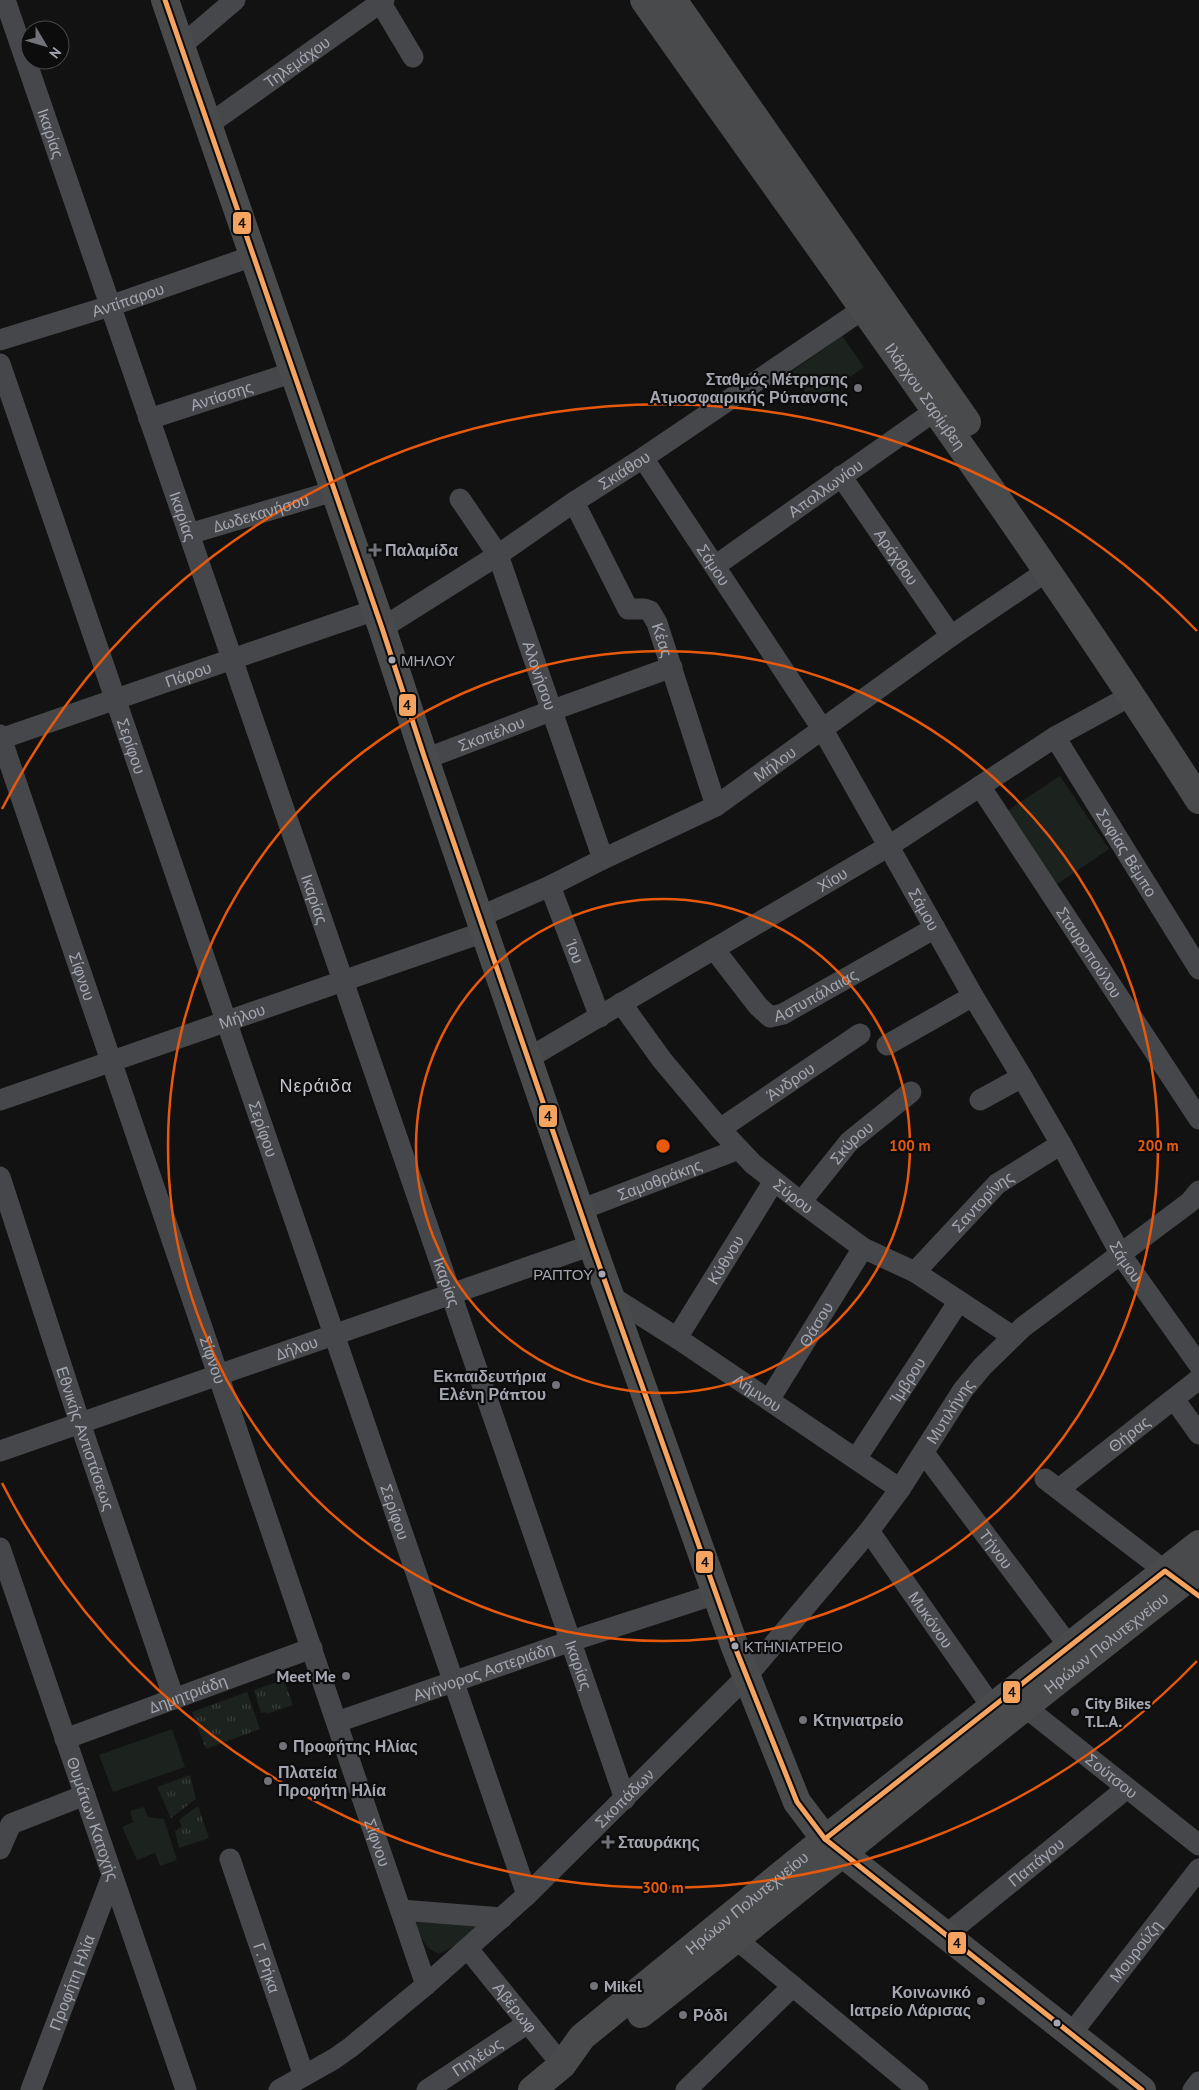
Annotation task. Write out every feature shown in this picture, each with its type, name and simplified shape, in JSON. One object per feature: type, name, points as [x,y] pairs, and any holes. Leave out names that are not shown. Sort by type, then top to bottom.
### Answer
[{"type":"main road","points":[[165,0],[592,1245],[746,1676],[797,1802],[834,1847],[1142,2090]]},
{"type":"main road","name":"Ιλάρχου Σαρίμβεη","points":[[644,0],[872,302],[1136,669],[1199,764]]},
{"type":"main road","name":"Ιλάρχου Σαρίμβεη","points":[[673,0],[872,302],[936,410],[1132,695],[1199,800]]},
{"type":"main road","name":"Ηρώων Πολυτεχνείου","points":[[536,2089],[562,2065],[582,2038],[1024,1706],[1186,1580],[1199,1544]]},
{"type":"main road","name":"Ηρώων Πολυτεχνείου","points":[[562,2065],[592,2052],[736,1939],[834,1847],[992,1707],[1069,1646],[1186,1580]]},
{"type":"street","name":"Ικαρίας","points":[[5,0],[625,1799]]},
{"type":"street","points":[[181,46],[235,0]]},
{"type":"street","points":[[381,1],[413,57]]},
{"type":"street","name":"Τηλεμάχου","points":[[208,125],[381,1]]},
{"type":"street","name":"Αντίπαρου","points":[[0,340],[110,306],[253,256]]},
{"type":"street","name":"Σκιάθου","points":[[378,619],[498,555],[872,302]]},
{"type":"street","name":"Σερίφου","points":[[0,364],[527,1895]]},
{"type":"street","name":"Αντίσσης","points":[[149,419],[294,372]]},
{"type":"street","name":"Απολλωνίου","points":[[715,566],[936,410]]},
{"type":"street","name":"Σάμου","points":[[643,458],[824,730],[973,996],[1061,1144],[1121,1255],[1199,1365]]},
{"type":"street","name":"Αράχθου","points":[[841,476],[951,636]]},
{"type":"street","name":"Δωδεκανήσου","points":[[189,534],[334,491]]},
{"type":"street","name":"Αλονήσου","points":[[460,499],[498,555],[603,859]]},
{"type":"street","name":"Κέας","points":[[574,502],[628,609],[650,611],[657,623],[716,806]]},
{"type":"street","name":"Μήλου","points":[[0,1100],[343,981],[481,925],[603,859],[716,806],[824,730],[951,636],[1047,571]]},
{"type":"street","name":"Πάρου","points":[[0,737],[232,658],[378,619]]},
{"type":"street","name":"Σκοπέλου","points":[[425,760],[553,710],[672,667]]},
{"type":"street","name":"Χίου","points":[[528,1058],[889,846],[1055,737],[1132,695]]},
{"type":"street","name":"Σίφνου","points":[[0,737],[426,1985]]},
{"type":"street","name":"Σοφίας Βέμπο","points":[[1055,737],[1199,969]]},
{"type":"street","name":"Σταυροπούλου","points":[[980,786],[1199,1119]]},
{"type":"street","name":"Ίου","points":[[550,886],[600,1017]]},
{"type":"street","name":"Αστυπάλαιας","points":[[714,949],[758,1006],[770,1016],[784,1014],[935,928]]},
{"type":"street","points":[[887,1045],[973,996]]},
{"type":"street","name":"Σύρου","points":[[621,1003],[662,1060],[720,1129],[774,1181],[863,1248],[916,1272],[1012,1336]]},
{"type":"street","name":"Άνδρου","points":[[720,1129],[860,1034]]},
{"type":"street","points":[[980,1100],[1022,1077]]},
{"type":"street","name":"Σκύρου","points":[[801,1202],[848,1142],[911,1092]]},
{"type":"street","name":"Σαντορίνης","points":[[916,1272],[997,1184],[1061,1144]]},
{"type":"street","name":"Σαμοθράκης","points":[[580,1210],[739,1149]]},
{"type":"street","name":"Εθνικής Αντιστάσεως","points":[[0,1177],[80,1423],[174,1699]]},
{"type":"street","name":"Κύθνου","points":[[677,1338],[774,1181]]},
{"type":"street","name":"Μυτιλήνης","points":[[746,1676],[869,1531],[924,1453],[963,1390],[982,1367],[1012,1336],[1190,1202],[1199,1191]]},
{"type":"street","name":"Δήλου","points":[[0,1451],[592,1245]]},
{"type":"street","name":"Θάσου","points":[[769,1400],[863,1248]]},
{"type":"street","name":"Λήμνου","points":[[612,1298],[677,1338],[900,1489]]},
{"type":"street","name":"Ίμβρου","points":[[856,1459],[959,1300]]},
{"type":"street","name":"Θήρας","points":[[1186,1580],[1052,1484],[1199,1380]]},
{"type":"street","points":[[1174,1399],[1199,1434]]},
{"type":"street","name":"Τήνου","points":[[924,1453],[1069,1646]]},
{"type":"street","name":"Μυκόνου","points":[[869,1531],[992,1707]]},
{"type":"street","name":"Θυμάτων Κατοχής","points":[[0,1548],[186,2090]]},
{"type":"street","name":"Αγήνορος Αστεριάδη","points":[[337,1722],[570,1641],[716,1594]]},
{"type":"street","name":"Δημητριάδη","points":[[65,1739],[312,1648]]},
{"type":"street","name":"Σκοπάδων","points":[[279,2090],[351,2047],[468,1949],[527,1895],[625,1799],[746,1676]]},
{"type":"street","name":"Σούτσου","points":[[1024,1706],[1199,1846]]},
{"type":"street","name":"Παπάγου","points":[[946,1935],[1127,1788]]},
{"type":"street","points":[[0,1849],[5,1822],[85,1795]]},
{"type":"street","name":"Γ. Ρήκα","points":[[230,1860],[304,2076]]},
{"type":"street","name":"Μουρούζη","points":[[1071,2034],[1199,1869]]},
{"type":"street","name":"Προφήτη Ηλία","points":[[31,2090],[112,1876]]},
{"type":"street","points":[[401,1910],[502,1918]]},
{"type":"street","points":[[736,1939],[918,2090]]},
{"type":"street","name":"Αβέρωφ","points":[[468,1949],[562,2065]]},
{"type":"street","points":[[686,2090],[793,1986]]},
{"type":"street","name":"Πηλέως","points":[[427,2090],[528,2023]]},
{"type":"street","points":[[1193,2090],[1199,2082]]},
{"type":"green space","points":[[842,336],[864,367],[813,403],[791,372]]},
{"type":"green space","points":[[1060,776],[1109,849],[1053,887],[1004,813]]},
{"type":"green space","points":[[284,1680],[293,1705],[267,1714],[266,1712],[261,1713],[254,1690]]},
{"type":"green space","points":[[247,1692],[260,1729],[206,1749],[192,1712]]},
{"type":"green space","points":[[172,1729],[185,1767],[113,1792],[99,1755]]},
{"type":"green space","points":[[190,1775],[196,1799],[171,1818],[157,1787]]},
{"type":"green space","points":[[198,1806],[209,1838],[179,1848],[175,1831],[182,1827],[179,1820]]},
{"type":"green space","points":[[144,1807],[148,1817],[164,1819],[177,1860],[160,1866],[155,1853],[137,1860],[122,1827],[133,1822],[130,1811]]},
{"type":"green space","points":[[414,1918],[480,1923],[456,1945],[439,1954],[425,1944]]},
{"type":"transit line","name":"4","points":[[165,0],[382,628],[425,759],[592,1245],[735,1647],[797,1802],[825,1839],[1142,2090]]},
{"type":"transit line","name":"4","points":[[825,1839],[1165,1571],[1199,1596]]},
{"type":"place","name":"Σταθμός Μέτρησης Ατμοσφαιρικής Ρύπανσης","points":[[858,388]]},
{"type":"place","name":"Παλαμίδα","points":[[375,550]]},
{"type":"place","name":"ΜΗΛΟΥ","points":[[392,660]]},
{"type":"place","name":"ΡΑΠΤΟΥ","points":[[602,1274]]},
{"type":"place","name":"Εκπαιδευτήρια Ελένη Ράπτου","points":[[556,1385]]},
{"type":"place","name":"ΚΤΗΝΙΑΤΡΕΙΟ","points":[[735,1646]]},
{"type":"place","name":"Meet Me","points":[[346,1676]]},
{"type":"place","name":"City Bikes T.L.A.","points":[[1075,1712]]},
{"type":"place","name":"Κτηνιατρείο","points":[[803,1720]]},
{"type":"place","name":"Προφήτης Ηλίας","points":[[283,1746]]},
{"type":"place","name":"Πλατεία Προφήτη Ηλία","points":[[268,1781]]},
{"type":"place","name":"Σταυράκης","points":[[608,1842]]},
{"type":"place","name":"Mikel","points":[[594,1986]]},
{"type":"place","name":"Κοινωνικό Ιατρείο Λάρισας","points":[[981,2001]]},
{"type":"place","name":"Ρόδι","points":[[683,2015]]},
{"type":"district","name":"Νεράιδα","points":[[316,1086]]}]
